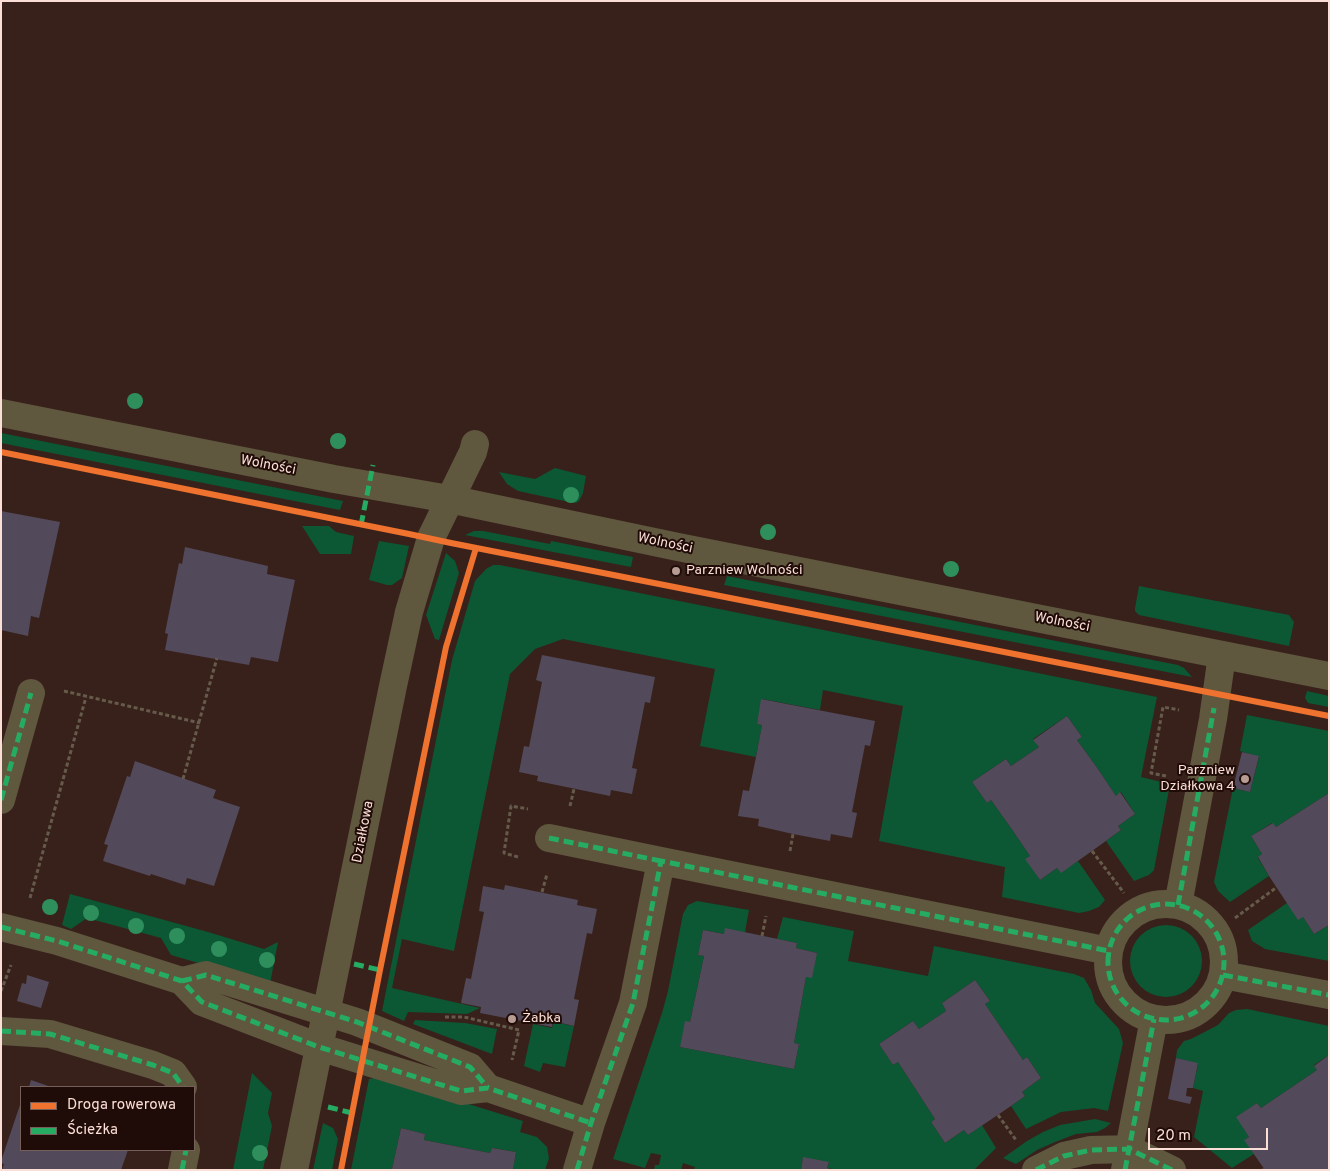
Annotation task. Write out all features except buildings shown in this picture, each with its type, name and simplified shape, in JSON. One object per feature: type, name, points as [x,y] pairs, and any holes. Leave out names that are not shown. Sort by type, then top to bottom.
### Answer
[{"type":"street","name":"Wolności","points":[[1,413],[334,480],[449,499],[688,549],[1329,676]]},
{"type":"street","name":"Działkowa","points":[[294,1170],[393,686],[410,612],[431,538],[473,452],[475,444]]},
{"type":"street","points":[[1178,905],[1213,720],[1222,655]]},
{"type":"street","points":[[1,800],[31,693]]},
{"type":"street","points":[[549,838],[1109,952]]},
{"type":"street","points":[[577,1170],[590,1123],[632,1003],[661,861]]},
{"type":"street","points":[[1159,904],[1178,905],[1195,912],[1209,923],[1220,939],[1224,957],[1223,975],[1216,992],[1204,1006],[1189,1016],[1171,1020],[1154,1019],[1136,1012],[1123,1001],[1113,986],[1108,969],[1109,952],[1115,934],[1126,920],[1141,909],[1159,904]]},
{"type":"street","points":[[11,930],[57,940],[182,980],[206,975],[327,1012],[363,1024],[470,1067],[488,1088]]},
{"type":"street","points":[[1223,975],[1329,995]]},
{"type":"street","points":[[182,980],[202,1002],[320,1047],[460,1091],[488,1088],[590,1123]]},
{"type":"street","points":[[1127,1160],[1154,1019]]},
{"type":"street","points":[[1,1031],[60,1036],[153,1065],[172,1073],[182,1086]]},
{"type":"street","points":[[1036,1170],[1064,1156],[1091,1150],[1172,1170]]},
{"type":"street","points":[[182,1170],[186,1151]]},
{"type":"path","points":[[183,779],[217,658]]},
{"type":"path","points":[[60,690],[200,723]]},
{"type":"path","points":[[1,991],[11,930],[86,697]]},
{"type":"path","points":[[790,852],[794,834]]},
{"type":"path","points":[[1092,851],[1124,894]]},
{"type":"path","points":[[1235,918],[1277,887]]},
{"type":"path","points":[[762,936],[768,908]]},
{"type":"path","points":[[439,1017],[464,1017],[519,1030],[510,1068]]},
{"type":"path","points":[[998,1115],[1016,1140]]},
{"type":"green space","points":[[1,433],[343,501],[340,510],[1,443]]},
{"type":"green space","points":[[555,468],[586,476],[583,493],[576,503],[518,491],[507,484],[499,472],[535,479]]},
{"type":"green space","points":[[302,526],[329,526],[336,532],[354,536],[351,554],[320,554]]},
{"type":"green space","points":[[474,531],[483,531],[550,544],[551,541],[633,557],[631,567],[465,535]]},
{"type":"green space","points":[[379,541],[409,546],[402,578],[392,585],[369,580]]},
{"type":"green space","points":[[446,553],[455,561],[459,573],[439,640],[435,639],[426,615]]},
{"type":"green space","points":[[493,565],[1157,697],[1141,777],[1170,784],[1154,870],[1149,875],[1134,881],[1106,841],[1121,830],[1118,826],[1135,814],[1121,792],[1116,796],[1077,740],[1082,737],[1067,716],[1033,739],[1039,747],[1011,766],[1006,759],[972,782],[987,803],[991,800],[1013,831],[1030,856],[1026,859],[1040,880],[1057,868],[1061,872],[1078,861],[1105,900],[1099,907],[1079,913],[1002,897],[1005,867],[879,841],[903,706],[823,690],[820,710],[762,699],[757,724],[762,725],[756,757],[700,746],[715,669],[563,639],[535,649],[510,674],[454,951],[402,939],[392,988],[480,1008],[467,1014],[408,1012],[404,1021],[382,1011],[452,660],[475,581],[486,569]]},
{"type":"green space","points":[[727,576],[1178,665],[1184,668],[1192,677],[724,585]]},
{"type":"green space","points":[[1139,586],[1289,615],[1294,622],[1289,646],[1139,615],[1135,608]]},
{"type":"green space","points":[[1307,691],[1329,696],[1329,707],[1308,703],[1305,698]]},
{"type":"green space","points":[[1247,715],[1329,731],[1329,793],[1276,827],[1272,823],[1251,836],[1262,854],[1258,858],[1269,876],[1230,902],[1218,891],[1214,882],[1233,788],[1250,792],[1259,757],[1240,751]]},
{"type":"green space","points":[[70,894],[264,949],[278,942],[270,984],[171,955],[161,938],[87,918],[71,929],[62,925]]},
{"type":"green space","points":[[697,901],[749,910],[745,932],[724,934],[703,930],[698,955],[704,956],[690,1022],[680,1047],[794,1069],[799,1044],[794,1043],[806,977],[817,953],[796,948],[797,943],[777,939],[783,917],[854,931],[848,961],[928,976],[934,946],[1074,974],[1084,978],[1091,990],[1095,1003],[1119,1029],[1123,1043],[1108,1111],[1094,1108],[1061,1112],[1026,1129],[1011,1106],[1025,1096],[1022,1092],[1041,1078],[1027,1057],[1023,1060],[985,1004],[990,1001],[975,980],[942,1003],[946,1011],[919,1029],[913,1021],[879,1044],[893,1065],[898,1062],[935,1119],[931,1122],[945,1143],[964,1130],[968,1135],[982,1125],[996,1148],[974,1170],[838,1170],[827,1168],[829,1163],[803,1158],[801,1170],[694,1170],[695,1167],[683,1163],[681,1170],[654,1170],[655,1165],[659,1165],[661,1155],[651,1153],[645,1168],[613,1159],[662,1013],[683,914],[688,905]]},
{"type":"green space","points":[[1287,903],[1303,917],[1314,934],[1329,925],[1329,961],[1265,949],[1252,941],[1248,930]]},
{"type":"green space","points":[[1166,925],[1186,931],[1196,941],[1202,961],[1196,981],[1186,991],[1166,997],[1146,991],[1136,981],[1130,961],[1136,941],[1146,931]]},
{"type":"green space","points":[[1247,1009],[1329,1026],[1329,1055],[1314,1065],[1317,1070],[1261,1108],[1257,1103],[1237,1117],[1249,1137],[1245,1140],[1254,1154],[1232,1168],[1194,1137],[1203,1091],[1193,1088],[1198,1064],[1176,1058],[1177,1050],[1184,1041],[1218,1025],[1229,1013]]},
{"type":"green space","points":[[415,1020],[465,1023],[497,1029],[492,1054],[413,1024]]},
{"type":"green space","points":[[554,1022],[574,1026],[565,1067],[543,1063],[540,1072],[524,1066],[533,1024],[552,1028]]},
{"type":"green space","points":[[252,1073],[272,1093],[268,1113],[272,1126],[263,1170],[233,1170]]},
{"type":"green space","points":[[369,1079],[392,1080],[523,1121],[520,1132],[537,1137],[547,1147],[549,1158],[545,1170],[513,1170],[516,1152],[492,1148],[490,1153],[424,1140],[425,1134],[401,1128],[392,1169],[395,1170],[351,1170]]},
{"type":"green space","points":[[1095,1119],[1111,1123],[1097,1132],[1076,1134],[1055,1142],[1037,1150],[1016,1164],[1003,1158],[1043,1132],[1060,1125]]},
{"type":"green space","points":[[323,1123],[333,1128],[338,1139],[332,1170],[313,1170]]},
{"type":"marked path","points":[[361,525],[373,465]]},
{"type":"marked path","points":[[1,800],[31,693]]},
{"type":"marked path","points":[[1178,905],[1214,708]]},
{"type":"marked path","points":[[549,838],[661,861]]},
{"type":"marked path","points":[[577,1170],[591,1123],[633,1003],[661,861],[1109,951]]},
{"type":"marked path","points":[[1166,904],[1188,909],[1207,921],[1219,940],[1224,962],[1219,984],[1207,1003],[1188,1015],[1166,1020],[1144,1015],[1125,1003],[1113,984],[1108,962],[1113,940],[1125,921],[1144,909],[1166,904]]},
{"type":"marked path","points":[[1,927],[57,941],[182,981],[202,1002],[319,1047],[461,1091],[488,1088],[591,1123]]},
{"type":"marked path","points":[[354,964],[380,970]]},
{"type":"marked path","points":[[182,981],[206,975],[357,1022],[470,1067],[488,1088]]},
{"type":"marked path","points":[[1223,975],[1329,995]]},
{"type":"marked path","points":[[1125,1170],[1154,1019]]},
{"type":"marked path","points":[[1,1031],[50,1034],[153,1065],[173,1073],[182,1086]]},
{"type":"marked path","points":[[328,1107],[352,1113]]},
{"type":"marked path","points":[[1036,1170],[1064,1156],[1091,1150],[1129,1149],[1172,1170]]},
{"type":"marked path","points":[[182,1170],[186,1151]]},
{"type":"cycle path","points":[[1,452],[451,543],[1329,716]]},
{"type":"cycle path","points":[[341,1170],[446,647],[476,548]]},
{"type":"place","name":"Parzniew Wolności","points":[[676,571]]},
{"type":"place","name":"Parzniew Działkowa 4","points":[[1245,779]]},
{"type":"place","name":"Żabka","points":[[512,1019]]}]
